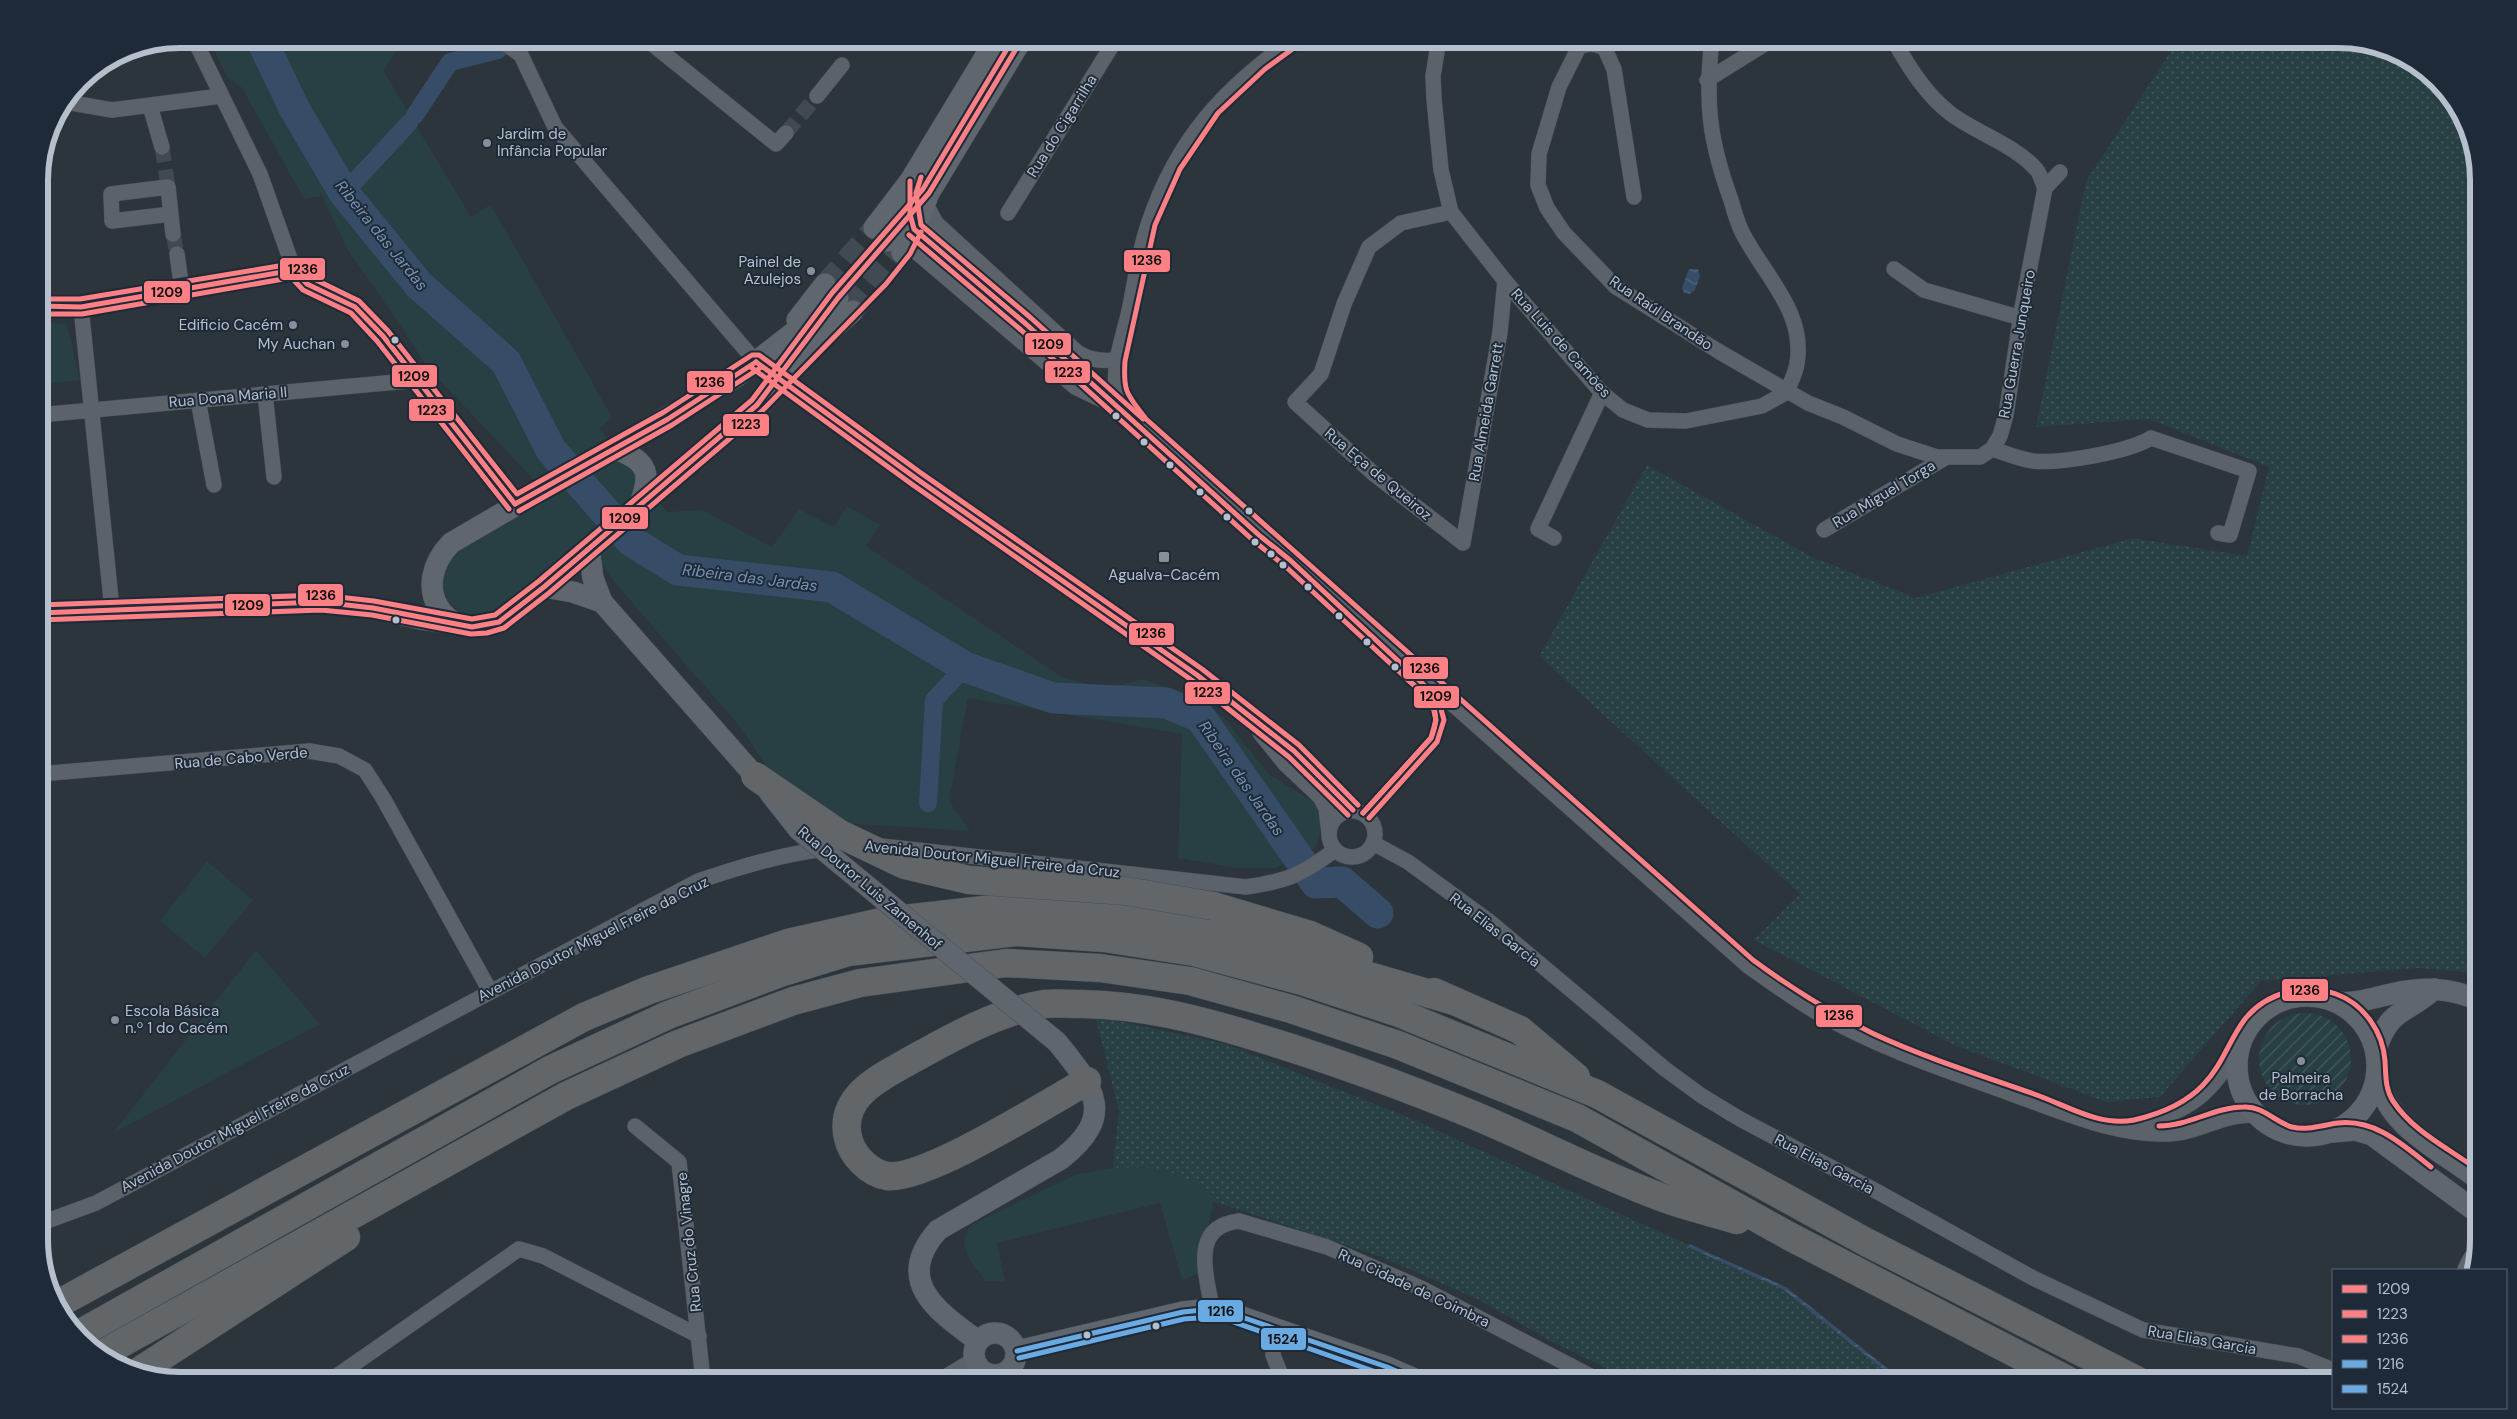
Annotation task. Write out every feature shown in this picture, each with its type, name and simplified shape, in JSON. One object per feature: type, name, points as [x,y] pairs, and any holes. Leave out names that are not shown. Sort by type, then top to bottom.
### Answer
[{"type":"highway","points":[[755,776],[840,834],[905,865],[968,880],[1126,891],[1213,906],[1310,935],[1520,1030],[1597,1094]]},
{"type":"highway","points":[[63,1301],[584,1017],[649,990],[788,943],[886,921],[992,909],[1095,912],[1201,926],[1452,1000]]},
{"type":"highway","points":[[84,1331],[550,1070],[668,1015],[783,972],[848,952],[1015,932],[1104,938],[1194,952],[1302,981],[1399,1013],[1597,1094],[1866,1242],[2120,1372]]},
{"type":"highway","points":[[109,1350],[566,1096],[678,1044],[793,1001],[860,983],[1006,963],[1100,968],[1190,980],[1290,1009],[1398,1044],[1576,1118],[1789,1236],[2052,1372]]},
{"type":"highway","points":[[1087,1081],[972,1145],[918,1172],[887,1176],[872,1170],[862,1162],[848,1138],[848,1110],[865,1088],[928,1050],[1018,1010],[1047,1004],[1113,1004],[1166,1011],[1371,1074],[1473,1115],[1659,1197],[1789,1236]]},
{"type":"highway","points":[[146,1367],[359,1228],[385,1196]]},
{"type":"main road","points":[[874,228],[910,181],[991,48]]},
{"type":"main road","points":[[905,249],[929,193],[1017,48]]},
{"type":"main road","points":[[910,181],[888,240],[929,193]]},
{"type":"main road","points":[[775,348],[825,284]]},
{"type":"main road","points":[[48,613],[322,602],[373,608],[472,628],[499,622],[590,549],[757,405],[778,380],[838,298],[756,362],[615,449],[544,487],[451,543],[440,554],[434,566],[431,582],[432,594],[446,615],[459,624]]},
{"type":"main road","points":[[778,380],[852,311]]},
{"type":"main road","points":[[615,449],[634,455],[642,464],[646,476],[646,490],[639,506]]},
{"type":"main road","points":[[590,549],[593,578],[602,602]]},
{"type":"main road","points":[[544,586],[574,592],[602,602]]},
{"type":"main road","name":"Rua Doutor Luis Zamenhof","points":[[602,602],[800,830],[1057,1042],[1087,1081]]},
{"type":"main road","points":[[2470,997],[2451,989],[2434,988],[2390,994],[2354,1003],[2300,996],[2282,1001],[2258,1017],[2242,1040],[2237,1067],[2239,1081],[2246,1100],[2258,1116],[2274,1128],[2292,1134],[2311,1136],[2355,1130],[2372,1135],[2470,1207]]},
{"type":"main road","points":[[2434,988],[2420,1002],[2404,1008],[2391,1018],[2381,1033],[2376,1049],[2377,1076],[2386,1104],[2398,1120],[2470,1173]]},
{"type":"main road","points":[[2337,1002],[2362,1021],[2376,1049]]},
{"type":"main road","points":[[2330,1132],[2348,1124],[2362,1111],[2372,1094],[2377,1076]]},
{"type":"main road","points":[[985,1372],[976,1350],[926,1295],[918,1276],[919,1260],[925,1245],[938,1230],[1061,1159],[1079,1145],[1090,1127],[1094,1114],[1094,1100],[1087,1081]]},
{"type":"main road","points":[[1017,1351],[1183,1312],[1212,1309],[1274,1328],[1386,1372]]},
{"type":"main road","points":[[976,1350],[988,1334],[1001,1333],[1011,1340],[1017,1351],[1014,1364],[1006,1372]]},
{"type":"street","points":[[198,48],[260,174],[294,270],[307,284],[355,307],[383,336],[515,504]]},
{"type":"street","points":[[511,48],[521,55],[555,127],[756,362],[778,380],[1197,675],[1294,751],[1352,810],[1362,813],[1374,826],[1373,843],[1368,851],[1351,857],[1331,853],[1326,808],[1320,797],[1285,764],[1245,714]]},
{"type":"street","points":[[657,48],[776,144],[786,133]]},
{"type":"street","name":"Rua do Cigarrilha","points":[[1008,213],[1110,48]]},
{"type":"street","points":[[1129,413],[1120,398],[1116,386],[1118,360],[1148,223],[1173,165],[1212,108],[1260,63],[1281,48]]},
{"type":"street","name":"Rua Luis de Camões","points":[[1438,48],[1433,76],[1434,99],[1441,170],[1451,212],[1505,281],[1602,393],[1623,410],[1648,420],[1686,421],[1762,406],[1787,392]]},
{"type":"street","name":"Rua Raúl Brandão","points":[[1578,48],[1559,87],[1539,154],[1538,185],[1547,208],[1578,249],[1616,287],[1787,392]]},
{"type":"street","name":"Rua Raúl Brandão","points":[[1604,48],[1614,69],[1634,197]]},
{"type":"street","points":[[1711,48],[1707,80],[1709,125],[1722,177],[1742,232],[1788,307],[1798,335],[1798,364],[1787,392],[1897,444],[1945,458],[1980,457],[1992,449],[2032,460],[2051,462],[2121,450],[2141,445],[2151,438],[2249,471],[2230,535],[2218,533]]},
{"type":"street","points":[[1707,80],[1759,48]]},
{"type":"street","points":[[1898,48],[1919,82],[1949,113],[1978,132],[2004,145],[2036,168],[2045,188],[2060,172]]},
{"type":"street","points":[[817,96],[842,65]]},
{"type":"street","points":[[72,103],[112,110],[221,96]]},
{"type":"street","points":[[150,106],[162,147]]},
{"type":"street","name":"Rua Guerra Junqueiro","points":[[1992,449],[2000,436],[2006,415],[2021,318],[2045,188]]},
{"type":"street","points":[[929,193],[927,206],[936,223],[1077,352],[1088,359],[1098,361],[1118,360]]},
{"type":"street","name":"Rua Eça de Queiroz","points":[[1451,212],[1401,223],[1369,247],[1344,304],[1321,374],[1295,402],[1374,474],[1463,543]]},
{"type":"street","points":[[171,214],[173,234]]},
{"type":"street","points":[[905,249],[929,260],[1075,387],[1129,413],[1354,617],[1748,966],[1793,998],[1827,1018],[1891,1049],[2094,1124],[2167,1134],[2232,1116],[2244,1114],[2258,1116]]},
{"type":"street","points":[[177,254],[182,290]]},
{"type":"street","points":[[48,306],[81,307],[294,270]]},
{"type":"street","points":[[1894,270],[1924,290],[2021,318]]},
{"type":"street","name":"Rua Almeida Garrett","points":[[1463,543],[1500,332],[1505,281]]},
{"type":"street","points":[[81,307],[93,409],[112,609]]},
{"type":"street","name":"Rua Dona Maria II","points":[[48,414],[418,380]]},
{"type":"street","points":[[1554,538],[1538,529],[1602,393]]},
{"type":"street","points":[[265,394],[274,477]]},
{"type":"street","points":[[198,400],[214,485]]},
{"type":"street","name":"Rua Miguel Torga","points":[[1824,530],[1945,458]]},
{"type":"street","name":"Rua de Cabo Verde","points":[[48,773],[309,750],[339,756],[365,770],[383,798],[490,991]]},
{"type":"street","points":[[1329,833],[1330,824],[1336,817],[1352,810]]},
{"type":"street","name":"Rua Elias Garcia","points":[[1373,843],[1408,862],[1490,922],[1665,1069],[1702,1096],[1740,1119],[1876,1191],[2033,1278],[2143,1330],[2298,1356],[2332,1370]]},
{"type":"street","name":"Avenida Doutor Miguel Freire da Cruz","points":[[48,1221],[96,1202],[698,881],[750,864],[797,852],[864,844],[1246,887],[1283,881],[1314,866],[1331,853]]},
{"type":"street","points":[[2122,1129],[2172,1115],[2203,1096],[2232,1059],[2242,1040]]},
{"type":"street","name":"Rua Cruz do Vinagre","points":[[635,1126],[680,1162],[702,1372]]},
{"type":"street","name":"Rua Cidade de Coimbra","points":[[1212,1309],[1204,1256],[1205,1245],[1214,1230],[1228,1223],[1239,1221],[1327,1246],[1421,1288],[1583,1372]]},
{"type":"street","points":[[342,1372],[519,1249],[543,1256],[699,1336]]},
{"type":"street","points":[[1274,1328],[1273,1355],[1280,1372]]},
{"type":"street","points":[[950,1372],[976,1350]]},
{"type":"green space","points":[[213,48],[346,48],[349,50],[350,48],[399,48],[383,70],[471,217],[490,205],[499,219],[612,417],[600,429],[667,512],[702,510],[772,547],[799,509],[834,527],[847,506],[880,525],[866,546],[1062,677],[1106,689],[1141,679],[1193,695],[1223,717],[1269,774],[1317,804],[1322,824],[1316,847],[1276,868],[1237,868],[1178,858],[1182,734],[968,698],[949,801],[970,831],[825,822],[775,779],[741,728],[616,584],[584,541],[499,611],[479,618],[461,613],[447,600],[441,580],[444,562],[456,551],[528,511],[549,496],[427,367],[397,320],[349,252],[322,196],[304,199],[242,88],[227,77]]},
{"type":"green space","points":[[2173,48],[2337,48],[2371,52],[2388,58],[2418,75],[2442,99],[2459,129],[2467,154],[2469,171],[2470,972],[2418,968],[2261,981],[2160,1097],[2107,1102],[1956,1046],[1754,940],[1800,894],[1539,656],[1647,465],[1814,558],[1916,598],[2133,538],[2247,556],[2269,467],[2149,419],[2036,427],[2086,181]]},
{"type":"green space","points":[[48,323],[67,324],[80,380],[48,384]]},
{"type":"green space","points":[[207,861],[253,900],[205,958],[160,921]]},
{"type":"green space","points":[[256,950],[320,1024],[113,1133]]},
{"type":"green space","points":[[2305,1013],[2323,1016],[2338,1026],[2348,1041],[2351,1059],[2348,1077],[2338,1092],[2323,1102],[2305,1105],[2287,1102],[2272,1092],[2262,1077],[2259,1059],[2262,1041],[2272,1026],[2287,1016]]},
{"type":"green space","points":[[1095,1016],[1226,1044],[1412,1119],[1785,1289],[1885,1372],[1614,1372],[1549,1340],[1479,1300],[1384,1258],[1113,1168],[1119,1111]]},
{"type":"green space","points":[[1147,1167],[1182,1177],[1215,1195],[1198,1274],[1182,1280],[1160,1203],[997,1243],[1005,1281],[986,1281],[967,1254],[965,1240],[966,1233],[971,1225],[1077,1174],[1113,1168]]},
{"type":"water","points":[[1689,269],[1698,269],[1700,276],[1695,290],[1690,294],[1684,293],[1682,288]]},
{"type":"water","points":[[1689,1244],[1786,1287],[1892,1372],[1886,1372],[1784,1290],[1688,1247]]},
{"type":"waterway","name":"Ribeira das Jardas","points":[[265,48],[294,108],[344,193],[419,285],[506,362],[551,450],[631,541],[678,570],[832,587],[965,667],[1053,698],[1166,703],[1200,717],[1316,883],[1342,882],[1378,913]]},
{"type":"waterway","points":[[415,115],[450,62],[498,50]]},
{"type":"waterway","points":[[344,193],[409,123]]},
{"type":"waterway","points":[[928,803],[934,700],[965,667]]},
{"type":"tunnel","points":[[786,133],[817,96]]},
{"type":"tunnel","points":[[162,147],[168,187]]},
{"type":"tunnel","points":[[825,284],[874,228]]},
{"type":"tunnel","points":[[173,234],[177,254]]},
{"type":"tunnel","points":[[838,298],[888,241]]},
{"type":"tunnel","points":[[853,311],[902,253]]},
{"type":"transit line","name":"1236","points":[[48,605],[321,595],[374,601],[472,619],[495,615],[539,581],[752,400],[832,293],[923,189],[1008,48]]},
{"type":"transit line","name":"1209","points":[[48,613],[321,602],[373,608],[472,627],[499,622],[544,587],[757,405],[838,298],[929,193],[1017,48]]},
{"type":"transit line","name":"1236","points":[[1294,48],[1265,69],[1218,113],[1180,169],[1155,225],[1125,361],[1125,380],[1128,393],[1146,419],[1753,960],[1842,1018],[1933,1059],[2034,1094],[2095,1118],[2121,1121],[2153,1115],[2180,1103],[2196,1092],[2210,1078],[2245,1019],[2264,1002],[2287,992],[2311,989],[2324,991],[2346,999],[2370,1020],[2376,1030],[2383,1050],[2386,1082],[2389,1092],[2401,1112],[2421,1131],[2470,1165]]},
{"type":"transit line","name":"1236","points":[[921,177],[916,193],[921,225],[1031,318],[1143,419]]},
{"type":"transit line","name":"1209","points":[[910,181],[910,214],[914,229],[1026,324],[1260,536],[1290,560],[1438,698],[1444,720],[1437,742],[1369,818]]},
{"type":"transit line","name":"1223","points":[[48,620],[321,610],[372,615],[471,634],[487,633],[504,628],[549,593],[762,411],[886,284],[910,254],[921,232]]},
{"type":"transit line","name":"1223","points":[[909,235],[1021,330],[1255,542],[1285,566],[1432,702],[1436,720],[1431,738],[1363,813]]},
{"type":"transit line","name":"1236","points":[[48,299],[80,299],[297,263],[312,278],[359,301],[388,331],[517,494],[664,412],[752,355],[759,355],[921,473],[1202,669],[1299,745],[1358,805]]},
{"type":"transit line","name":"1209","points":[[294,270],[307,284],[355,307],[383,336],[515,504]]},
{"type":"transit line","name":"1209","points":[[48,306],[81,307],[294,270]]},
{"type":"transit line","name":"1223","points":[[289,275],[303,290],[351,313],[377,341],[509,509]]},
{"type":"transit line","name":"1223","points":[[48,314],[82,314],[295,277]]},
{"type":"transit line","name":"1209","points":[[756,362],[917,479],[1197,675],[1294,751],[1353,810]]},
{"type":"transit line","name":"1209","points":[[515,504],[668,419],[756,362]]},
{"type":"transit line","name":"1223","points":[[752,368],[913,485],[1193,681],[1289,757],[1348,815]]},
{"type":"transit line","name":"1223","points":[[519,511],[672,425],[760,368]]},
{"type":"transit line","name":"1236","points":[[1363,813],[1431,738],[1435,728],[1436,719],[1432,704],[1407,679]]},
{"type":"transit line","name":"1236","points":[[2159,1126],[2181,1123],[2222,1110],[2251,1107],[2286,1125],[2298,1128],[2338,1123],[2365,1125],[2388,1135],[2431,1167]]},
{"type":"transit line","name":"1216","points":[[1017,1351],[1183,1312],[1212,1309],[1227,1312],[1399,1372]]},
{"type":"transit line","name":"1524","points":[[1019,1358],[1184,1319],[1212,1317],[1225,1319],[1376,1372]]},
{"type":"place","name":"Jardim de Infância Popular","points":[[487,143]]},
{"type":"place","name":"Painel de Azulejos","points":[[811,271]]},
{"type":"place","name":"Edificio Cacém","points":[[293,325]]},
{"type":"place","name":"My Auchan","points":[[345,344]]},
{"type":"place","name":"Agualva-Cacém","points":[[1164,557]]},
{"type":"place","name":"Escola Básica n.º 1 do Cacém","points":[[115,1020]]},
{"type":"place","name":"Palmeira de Borracha","points":[[2301,1061]]}]
